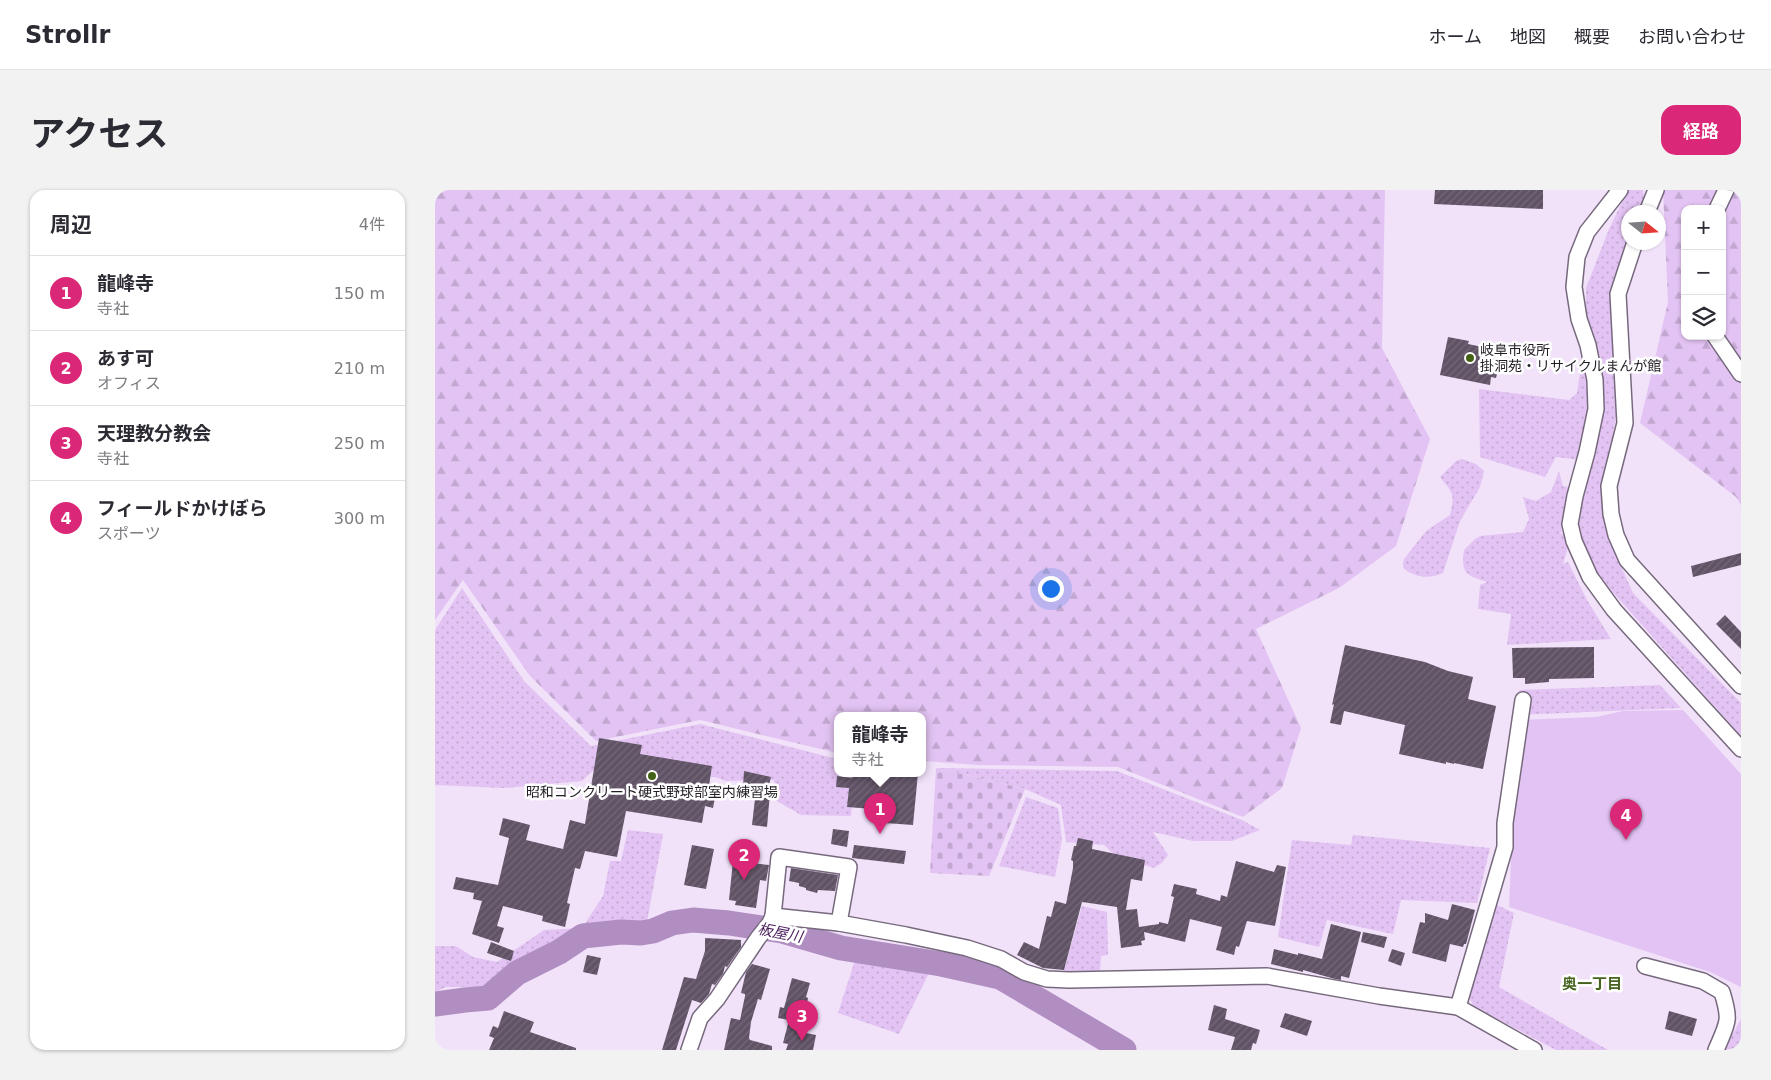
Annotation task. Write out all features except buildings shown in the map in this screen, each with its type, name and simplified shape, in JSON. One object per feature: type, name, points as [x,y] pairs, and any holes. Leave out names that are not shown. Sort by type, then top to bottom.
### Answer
[{"type":"street","points":[[1620,190],[1587,232],[1577,258],[1574,287],[1579,319],[1588,346],[1595,380],[1596,409],[1570,524],[1574,541],[1590,577],[1614,610],[1741,749]]},
{"type":"street","points":[[1650,205],[1656,190]]},
{"type":"street","points":[[1719,205],[1725,190]]},
{"type":"street","points":[[1632,250],[1618,294],[1625,423],[1609,486],[1611,514],[1616,535],[1627,560],[1741,686]]},
{"type":"street","points":[[1718,340],[1741,374]]},
{"type":"street","points":[[1458,1007],[1505,847],[1505,823],[1523,700]]},
{"type":"street","points":[[689,1050],[700,1018],[717,999],[772,919],[779,857],[849,867],[839,923]]},
{"type":"street","points":[[772,919],[839,923],[967,948],[1001,959],[1024,972],[1047,979],[1267,976],[1379,996],[1458,1007],[1534,1050]]},
{"type":"street","points":[[1645,966],[1703,981],[1721,992],[1728,1012],[1728,1022],[1717,1050]]},
{"type":"green space","points":[[435,190],[1385,190],[1382,348],[1430,439],[1396,546],[1339,588],[1256,629],[1301,728],[1282,788],[1243,817],[1118,767],[978,765],[926,761],[926,712],[834,712],[834,752],[700,720],[596,741],[530,676],[463,580],[435,620]]},
{"type":"green space","points":[[1628,190],[1643,190],[1644,196],[1641,205],[1621,205],[1621,250],[1625,250],[1615,288],[1618,404],[1603,492],[1616,555],[1633,593],[1741,703],[1741,736],[1585,561],[1572,506],[1563,514],[1561,520],[1562,532],[1559,533],[1565,534],[1569,544],[1563,564],[1568,562],[1587,600],[1611,639],[1507,645],[1511,614],[1478,609],[1480,585],[1487,582],[1469,575],[1464,568],[1464,550],[1475,539],[1480,536],[1523,532],[1529,519],[1523,497],[1536,501],[1551,492],[1559,471],[1563,486],[1576,489],[1580,460],[1556,457],[1545,477],[1480,457],[1479,389],[1569,400],[1577,393],[1586,332],[1586,288],[1609,229]]},
{"type":"green space","points":[[1663,190],[1741,190],[1741,505],[1736,497],[1640,423],[1668,302],[1666,205],[1664,205]]},
{"type":"green space","points":[[1462,459],[1476,464],[1484,471],[1480,487],[1460,521],[1443,573],[1428,577],[1418,576],[1404,569],[1404,559],[1426,531],[1450,515],[1452,494],[1440,477],[1456,461]]},
{"type":"green space","points":[[462,588],[524,681],[591,746],[700,724],[834,758],[834,777],[854,777],[851,816],[801,815],[775,800],[774,780],[725,781],[609,756],[582,781],[504,788],[435,785],[435,630]]},
{"type":"green space","points":[[1660,685],[1681,708],[1520,715],[1519,690]]},
{"type":"green space","points":[[1683,710],[1741,774],[1741,987],[1710,972],[1509,907],[1517,720],[1596,717],[1623,711]]},
{"type":"green space","points":[[936,768],[1117,771],[1242,820],[1260,830],[1232,841],[1193,841],[1153,832],[1168,855],[1162,863],[1154,868],[1116,856],[1104,845],[1066,842],[1061,805],[1025,789]]},
{"type":"green space","points":[[936,768],[1025,789],[989,876],[930,873]]},
{"type":"green space","points":[[1026,797],[1058,808],[1062,839],[1055,877],[999,866]]},
{"type":"green space","points":[[628,830],[663,834],[647,922],[571,935],[486,987],[446,987],[435,992],[435,946],[456,946],[473,957],[497,962],[544,930],[582,928],[603,896],[610,861],[621,861]]},
{"type":"green space","points":[[1353,835],[1490,848],[1477,903],[1401,900],[1393,934],[1327,920],[1319,947],[1278,937],[1292,840],[1351,845]]},
{"type":"green space","points":[[1495,904],[1514,913],[1499,987],[1608,1050],[1556,1050],[1473,1006],[1469,996]]},
{"type":"green space","points":[[1082,906],[1107,912],[1108,955],[1101,956],[1100,973],[1063,974]]},
{"type":"green space","points":[[857,954],[931,969],[899,1034],[838,1013]]},
{"type":"green space","points":[[1741,1019],[1741,1050],[1724,1050]]},
{"type":"waterway","name":"板屋川","points":[[435,1004],[488,998],[517,973],[559,952],[583,936],[621,932],[641,933],[653,931],[672,923],[693,920],[782,931],[841,948],[941,964],[1000,977],[1124,1050]]},
{"type":"place","name":"岐阜市役所 掛洞苑・リサイクルまんが館","points":[[1470,358]]},
{"type":"place","name":"昭和コンクリート硬式野球部室内練習場","points":[[652,776]]},
{"type":"place","name":"龍峰寺","points":[[880,834]]},
{"type":"place","name":"フィールドかけぼら","points":[[1626,840]]},
{"type":"place","name":"あす可","points":[[744,880]]},
{"type":"place","name":"天理教分教会","points":[[802,1041]]},
{"type":"district","name":"奥一丁目","points":[[1592,984]]}]
